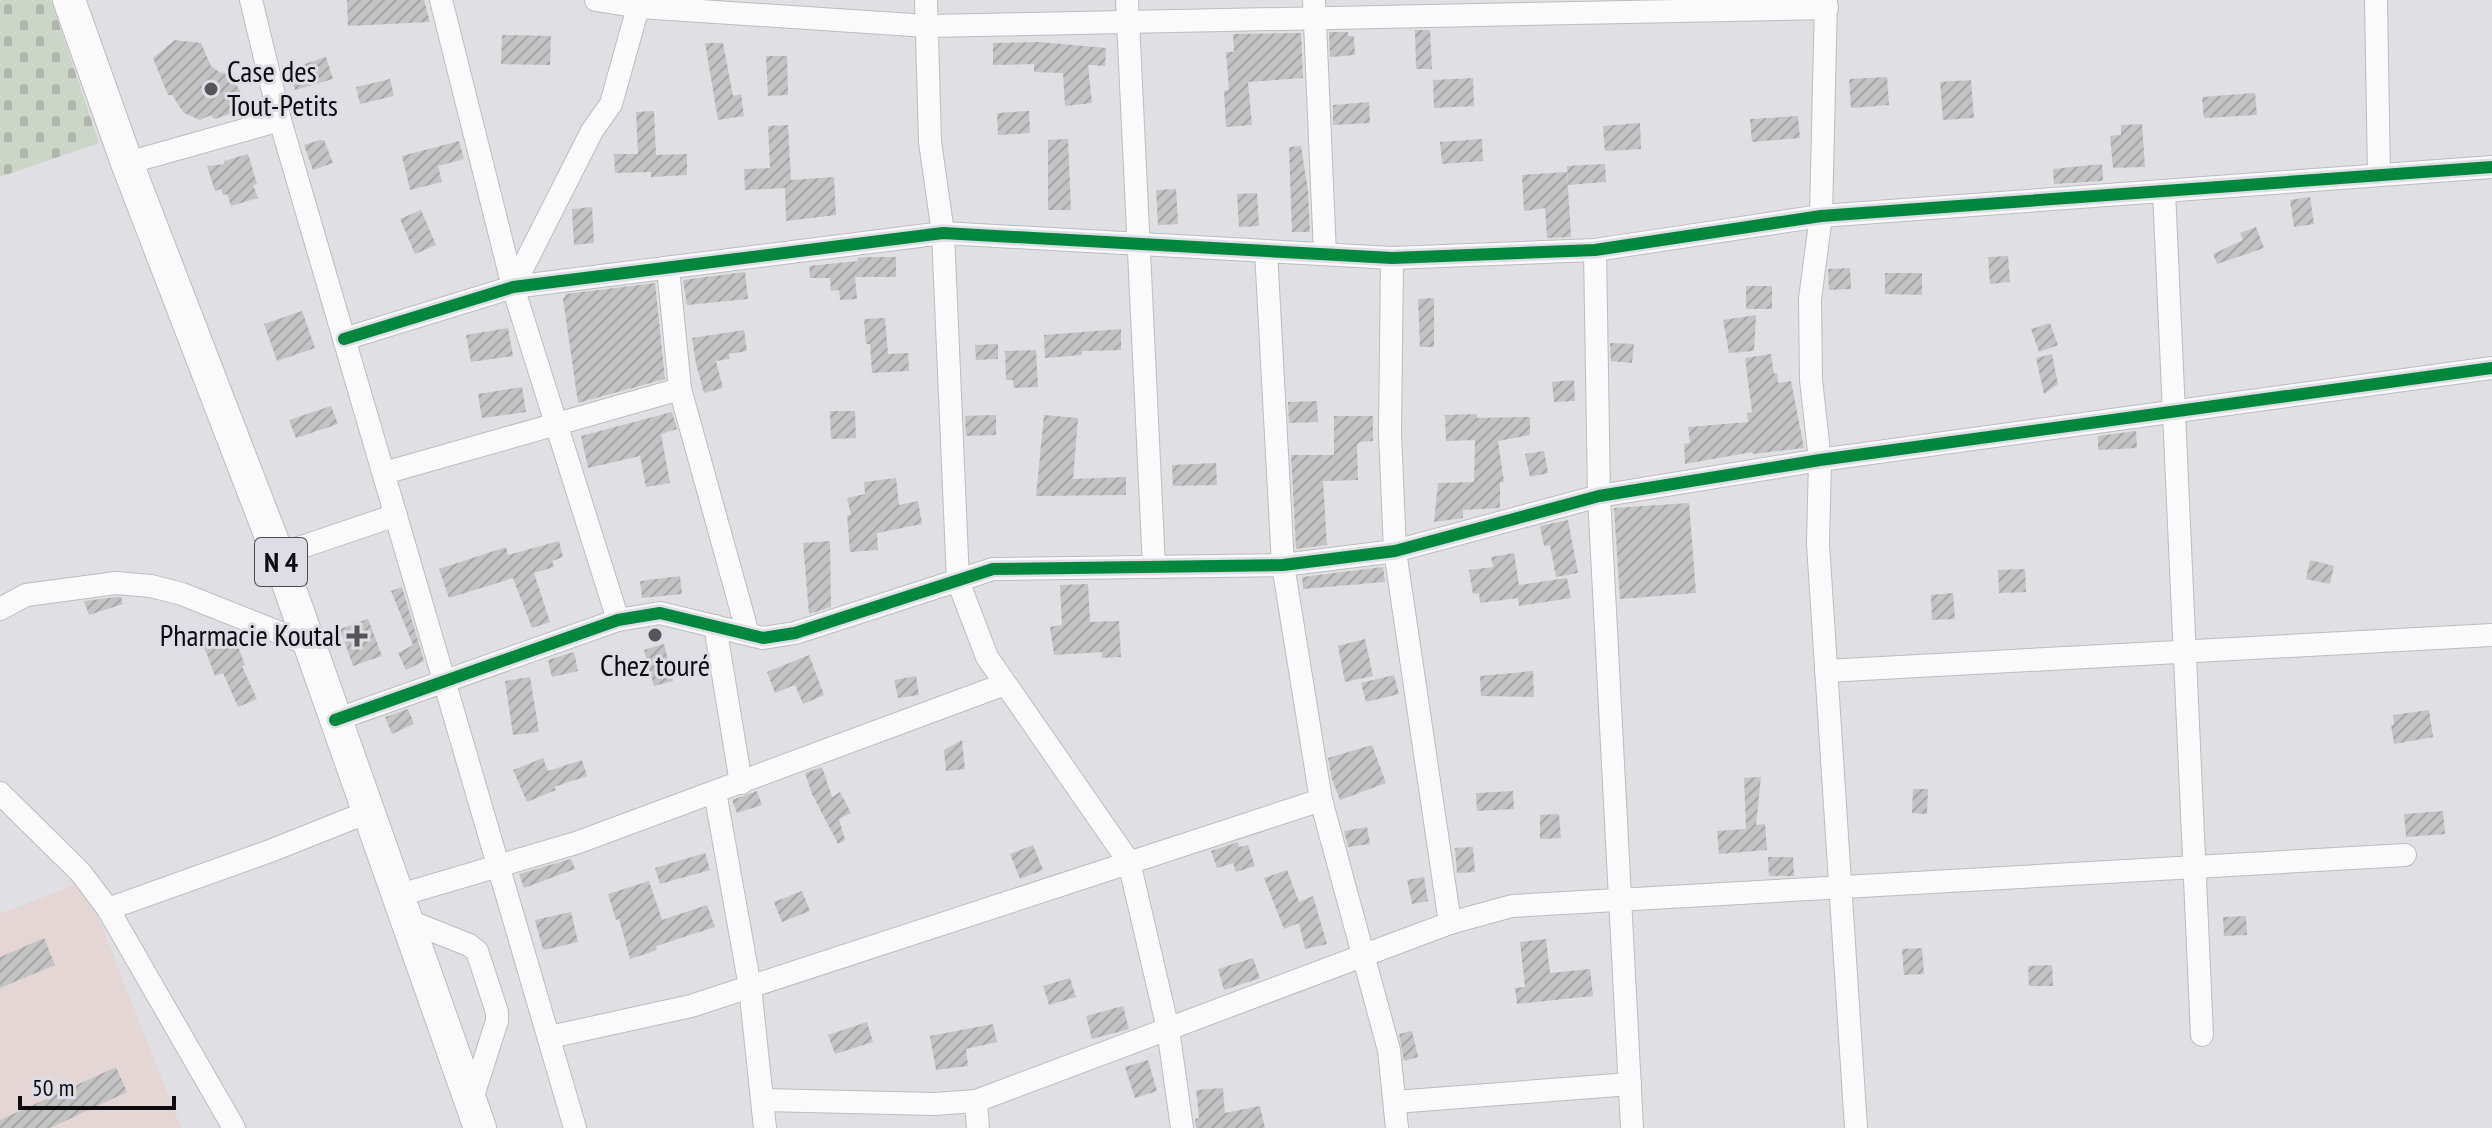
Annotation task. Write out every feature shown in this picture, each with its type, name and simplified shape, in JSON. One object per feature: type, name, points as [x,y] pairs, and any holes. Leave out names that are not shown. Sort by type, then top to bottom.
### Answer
[{"type":"highway","name":"N 4","points":[[69,0],[127,163],[278,555],[475,1115]]},
{"type":"street","points":[[251,0],[280,120],[575,1128]]},
{"type":"street","points":[[441,0],[513,287],[618,620]]},
{"type":"street","points":[[596,0],[927,26],[1128,11],[1827,4],[1821,216],[1810,299],[1811,380],[1820,460],[1818,544],[1856,1128]]},
{"type":"street","points":[[926,0],[930,142],[943,233],[958,581],[987,657],[1129,862],[1168,1029],[1182,1128]]},
{"type":"street","points":[[2376,0],[2379,175]]},
{"type":"street","points":[[513,287],[592,131],[611,104],[640,4]]},
{"type":"street","points":[[1315,9],[1325,254]]},
{"type":"street","points":[[1128,11],[1154,567]]},
{"type":"street","points":[[127,163],[280,120]]},
{"type":"street","points":[[344,339],[513,287],[943,233],[1392,258],[1595,250],[1821,216],[2492,167]]},
{"type":"street","points":[[2164,191],[2202,1035]]},
{"type":"street","points":[[1595,250],[1599,496],[1632,1128]]},
{"type":"street","points":[[1266,251],[1283,565],[1321,800],[1389,1050],[1397,1128]]},
{"type":"street","points":[[1392,258],[1390,433],[1395,551],[1450,923]]},
{"type":"street","points":[[668,268],[680,389],[748,634]]},
{"type":"street","points":[[335,720],[618,620],[660,613],[763,638],[795,633],[993,569],[1283,565],[1395,551],[1599,496],[1820,460],[2492,368]]},
{"type":"street","points":[[384,473],[680,389]]},
{"type":"street","points":[[278,555],[396,515]]},
{"type":"street","points":[[0,609],[26,595],[116,583],[151,586],[182,594],[308,644]]},
{"type":"street","points":[[715,626],[741,783]]},
{"type":"street","points":[[1826,671],[2492,635]]},
{"type":"street","points":[[404,908],[499,866],[576,843],[1005,684]]},
{"type":"street","points":[[715,792],[750,987],[765,1128]]},
{"type":"street","points":[[0,793],[81,873],[108,909],[234,1128]]},
{"type":"street","points":[[550,1037],[691,1006],[1321,800]]},
{"type":"street","points":[[108,909],[368,812]]},
{"type":"street","points":[[764,1100],[935,1104],[976,1101],[1450,923],[1512,906],[2405,855]]},
{"type":"street","points":[[404,908],[477,951],[497,1012],[497,1021],[475,1115]]},
{"type":"street","points":[[1395,1102],[1630,1084]]},
{"type":"street","points":[[976,1101],[978,1128]]},
{"type":"shaded area","points":[[84,881],[181,1128],[0,1128],[0,914]]},
{"type":"green space","points":[[0,0],[51,0],[99,143],[0,177]]},
{"type":"building","points":[[347,0],[424,0],[430,22],[348,26]]},
{"type":"building","points":[[1415,30],[1430,30],[1432,69],[1416,69]]},
{"type":"building","points":[[1329,32],[1348,32],[1348,36],[1354,36],[1355,55],[1330,57]]},
{"type":"building","points":[[1301,33],[1303,78],[1248,82],[1252,125],[1226,127],[1224,91],[1229,90],[1226,52],[1234,52],[1233,34]]},
{"type":"building","points":[[502,35],[551,36],[550,65],[501,64]]},
{"type":"building","points":[[175,40],[201,43],[211,66],[229,74],[242,94],[230,108],[230,114],[215,119],[211,115],[200,120],[184,113],[172,95],[168,95],[153,58]]},
{"type":"building","points":[[1040,42],[1106,48],[1105,66],[1088,65],[1092,103],[1065,106],[1063,73],[1034,72],[1034,64],[993,65],[993,43]]},
{"type":"building","points":[[705,43],[723,43],[733,96],[741,94],[744,116],[718,120]]},
{"type":"building","points":[[766,56],[787,56],[788,95],[768,96]]},
{"type":"building","points":[[326,57],[333,79],[295,90],[289,69]]},
{"type":"building","points":[[1887,77],[1889,105],[1851,108],[1849,79]]},
{"type":"building","points":[[1473,78],[1474,106],[1434,108],[1433,80]]},
{"type":"building","points":[[390,79],[394,96],[360,104],[356,87]]},
{"type":"building","points":[[1971,80],[1974,118],[1943,120],[1940,82]]},
{"type":"building","points":[[2255,93],[2257,115],[2204,118],[2202,97]]},
{"type":"building","points":[[1369,102],[1370,123],[1333,125],[1333,105]]},
{"type":"building","points":[[654,111],[656,155],[687,154],[687,175],[651,177],[651,172],[615,173],[614,154],[638,154],[636,112]]},
{"type":"building","points":[[1029,111],[1030,133],[998,135],[997,113]]},
{"type":"building","points":[[1798,116],[1800,138],[1752,142],[1750,119]]},
{"type":"building","points":[[1640,123],[1641,149],[1605,151],[1603,126]]},
{"type":"building","points":[[2142,124],[2145,167],[2113,168],[2110,136],[2121,135],[2121,125]]},
{"type":"building","points":[[788,125],[791,180],[834,177],[836,215],[786,221],[785,188],[745,190],[744,169],[770,168],[768,126]]},
{"type":"building","points":[[1068,139],[1071,210],[1048,210],[1048,140]]},
{"type":"building","points":[[1482,139],[1483,161],[1442,164],[1440,142]]},
{"type":"building","points":[[324,140],[333,163],[313,170],[304,145]]},
{"type":"building","points":[[459,141],[464,159],[438,166],[442,182],[410,190],[402,156]]},
{"type":"building","points":[[1301,146],[1310,232],[1292,232],[1289,147]]},
{"type":"building","points":[[248,154],[258,198],[231,206],[227,194],[223,195],[221,189],[215,191],[207,166],[224,164],[224,161]]},
{"type":"building","points":[[1605,164],[1606,182],[1568,185],[1567,166]]},
{"type":"building","points":[[2102,164],[2103,181],[2054,184],[2053,169]]},
{"type":"building","points":[[1567,172],[1571,237],[1547,238],[1545,208],[1524,211],[1522,175]]},
{"type":"building","points":[[1176,189],[1178,224],[1158,225],[1156,190]]},
{"type":"building","points":[[1257,193],[1259,226],[1239,227],[1237,194]]},
{"type":"building","points":[[2310,197],[2314,224],[2294,227],[2290,200]]},
{"type":"building","points":[[592,207],[594,243],[574,245],[572,209]]},
{"type":"building","points":[[421,210],[436,245],[415,254],[400,219]]},
{"type":"building","points":[[2256,227],[2264,248],[2217,264],[2213,254],[2243,240],[2240,233]]},
{"type":"building","points":[[2008,256],[2010,282],[1990,284],[1988,257]]},
{"type":"building","points":[[896,257],[896,277],[855,277],[857,299],[840,300],[839,290],[831,291],[830,278],[810,278],[809,266],[858,261],[858,258]]},
{"type":"building","points":[[1850,268],[1851,289],[1829,290],[1828,269]]},
{"type":"building","points":[[745,272],[748,299],[687,305],[683,280]]},
{"type":"building","points":[[1885,273],[1922,273],[1922,295],[1885,294]]},
{"type":"building","points":[[655,283],[665,379],[578,403],[563,299],[566,294]]},
{"type":"building","points":[[1746,286],[1772,286],[1772,309],[1746,309]]},
{"type":"building","points":[[1434,298],[1434,347],[1420,347],[1418,299]]},
{"type":"building","points":[[302,311],[315,348],[277,361],[264,324]]},
{"type":"building","points":[[1756,315],[1754,351],[1729,353],[1723,320]]},
{"type":"building","points":[[885,318],[888,354],[908,353],[909,371],[872,373],[864,319]]},
{"type":"building","points":[[2050,323],[2058,345],[2039,352],[2031,329]]},
{"type":"building","points":[[508,328],[513,356],[471,362],[466,335]]},
{"type":"building","points":[[1121,329],[1121,350],[1082,351],[1082,355],[1045,358],[1044,335]]},
{"type":"building","points":[[744,330],[747,351],[729,354],[730,359],[716,361],[723,388],[704,393],[692,338]]},
{"type":"building","points":[[1610,343],[1634,344],[1632,363],[1611,361]]},
{"type":"building","points":[[998,344],[998,359],[976,360],[975,345]]},
{"type":"building","points":[[1036,350],[1038,387],[1014,388],[1013,380],[1006,380],[1005,351]]},
{"type":"building","points":[[1771,354],[1778,383],[1791,381],[1804,448],[1752,452],[1685,464],[1684,444],[1690,443],[1688,427],[1748,422],[1747,413],[1752,412],[1745,358]]},
{"type":"building","points":[[2052,354],[2058,384],[2044,394],[2036,358]]},
{"type":"building","points":[[1574,380],[1575,401],[1554,402],[1552,382]]},
{"type":"building","points":[[522,387],[526,412],[482,418],[478,394]]},
{"type":"building","points":[[1317,401],[1318,422],[1289,423],[1288,402]]},
{"type":"building","points":[[331,406],[338,424],[296,438],[289,420]]},
{"type":"building","points":[[830,411],[855,411],[856,438],[831,439]]},
{"type":"building","points":[[672,412],[677,429],[661,434],[670,483],[646,487],[640,456],[588,468],[581,436]]},
{"type":"building","points":[[1477,414],[1477,418],[1530,417],[1530,435],[1498,441],[1504,482],[1500,482],[1500,508],[1463,510],[1463,518],[1434,522],[1438,483],[1474,482],[1475,440],[1446,441],[1445,415]]},
{"type":"building","points":[[996,415],[996,435],[966,436],[965,416]]},
{"type":"building","points":[[1044,415],[1078,418],[1073,479],[1126,477],[1126,495],[1036,496]]},
{"type":"building","points":[[1334,416],[1373,416],[1373,441],[1357,445],[1358,480],[1323,481],[1327,545],[1296,549],[1291,455],[1334,455]]},
{"type":"building","points":[[2136,431],[2137,448],[2098,450],[2098,436]]},
{"type":"building","points":[[1544,451],[1548,473],[1530,477],[1525,454]]},
{"type":"building","points":[[1216,463],[1217,485],[1173,486],[1172,465]]},
{"type":"building","points":[[896,478],[899,505],[918,501],[922,524],[877,533],[878,550],[850,552],[847,515],[851,515],[847,498],[865,494],[864,482]]},
{"type":"building","points":[[1689,503],[1696,593],[1620,599],[1614,508]]},
{"type":"building","points":[[1568,520],[1578,573],[1556,577],[1550,545],[1544,546],[1540,526]]},
{"type":"building","points":[[559,541],[563,557],[552,561],[554,567],[534,573],[550,622],[532,628],[513,578],[449,598],[439,569],[506,547],[508,555]]},
{"type":"building","points":[[830,541],[831,607],[809,614],[803,543]]},
{"type":"building","points":[[1514,553],[1519,585],[1567,578],[1571,598],[1519,606],[1518,598],[1480,603],[1479,593],[1473,594],[1469,570],[1493,567],[1491,557]]},
{"type":"building","points":[[2310,560],[2334,566],[2330,584],[2306,579]]},
{"type":"building","points":[[1383,567],[1385,582],[1303,589],[1302,577]]},
{"type":"building","points":[[2025,569],[2026,592],[1999,593],[1998,570]]},
{"type":"building","points":[[680,576],[682,594],[642,598],[640,581]]},
{"type":"building","points":[[1088,584],[1090,622],[1119,621],[1121,657],[1102,658],[1102,652],[1054,655],[1050,627],[1062,625],[1060,585]]},
{"type":"building","points":[[402,587],[424,661],[406,670],[398,653],[413,645],[391,591]]},
{"type":"building","points":[[1953,593],[1955,619],[1932,620],[1931,595]]},
{"type":"building","points":[[121,597],[123,604],[89,615],[84,601]]},
{"type":"building","points":[[368,619],[382,656],[353,666],[340,629]]},
{"type":"building","points":[[231,628],[245,665],[242,666],[257,699],[238,707],[223,673],[215,676],[201,639]]},
{"type":"building","points":[[1365,639],[1373,676],[1345,682],[1338,646]]},
{"type":"building","points":[[664,644],[673,681],[654,686],[644,650]]},
{"type":"building","points":[[574,652],[578,671],[552,677],[548,660]]},
{"type":"building","points":[[809,655],[824,695],[803,704],[795,685],[775,693],[767,672]]},
{"type":"building","points":[[1533,671],[1534,697],[1481,696],[1480,676]]},
{"type":"building","points":[[1394,675],[1399,694],[1366,702],[1361,683]]},
{"type":"building","points":[[916,676],[919,695],[898,698],[894,680]]},
{"type":"building","points":[[530,677],[539,732],[513,735],[505,681]]},
{"type":"building","points":[[408,709],[414,724],[392,734],[385,717]]},
{"type":"building","points":[[2429,710],[2433,737],[2394,744],[2393,715]]},
{"type":"building","points":[[962,740],[965,769],[946,771],[944,750]]},
{"type":"building","points":[[1372,745],[1386,783],[1340,800],[1328,758]]},
{"type":"building","points":[[543,758],[548,771],[582,760],[587,776],[554,787],[556,790],[527,802],[513,770]]},
{"type":"building","points":[[822,767],[832,797],[840,792],[851,813],[839,819],[845,840],[838,844],[812,794],[805,773]]},
{"type":"building","points":[[1761,777],[1756,825],[1765,824],[1767,850],[1719,854],[1717,831],[1746,829],[1744,778]]},
{"type":"building","points":[[1913,789],[1928,789],[1927,814],[1912,813]]},
{"type":"building","points":[[757,791],[762,805],[737,813],[732,800]]},
{"type":"building","points":[[1513,791],[1514,809],[1477,811],[1476,793]]},
{"type":"building","points":[[2443,811],[2445,834],[2406,837],[2404,814]]},
{"type":"building","points":[[1559,814],[1561,838],[1540,839],[1540,815]]},
{"type":"building","points":[[1367,827],[1370,844],[1348,847],[1344,831]]},
{"type":"building","points":[[1238,842],[1239,847],[1248,845],[1255,866],[1236,872],[1233,863],[1217,868],[1211,851]]},
{"type":"building","points":[[1033,845],[1043,870],[1020,879],[1010,854]]},
{"type":"building","points":[[1473,847],[1475,872],[1457,873],[1455,848]]},
{"type":"building","points":[[705,853],[710,870],[660,884],[655,868]]},
{"type":"building","points":[[1768,857],[1793,857],[1794,876],[1769,876]]},
{"type":"building","points":[[571,859],[575,869],[524,888],[519,874]]},
{"type":"building","points":[[1287,870],[1299,902],[1313,896],[1327,944],[1305,949],[1299,923],[1284,929],[1264,878]]},
{"type":"building","points":[[1424,877],[1428,901],[1412,904],[1407,880]]},
{"type":"building","points":[[649,881],[662,920],[707,905],[715,927],[656,946],[657,950],[630,959],[619,919],[616,920],[608,894]]},
{"type":"building","points":[[802,891],[810,911],[782,922],[774,902]]},
{"type":"building","points":[[571,912],[578,942],[543,950],[535,920]]},
{"type":"building","points":[[2246,916],[2247,935],[2224,936],[2223,917]]},
{"type":"building","points":[[44,938],[55,965],[0,988],[0,957]]},
{"type":"building","points":[[1546,939],[1550,973],[1590,969],[1593,996],[1517,1004],[1515,988],[1525,987],[1520,942]]},
{"type":"building","points":[[1922,948],[1924,974],[1904,975],[1902,949]]},
{"type":"building","points":[[1253,958],[1260,978],[1224,990],[1218,969]]},
{"type":"building","points":[[2052,965],[2053,986],[2029,986],[2028,966]]},
{"type":"building","points":[[1070,978],[1076,997],[1049,1005],[1043,986]]},
{"type":"building","points":[[1123,1006],[1129,1029],[1092,1039],[1086,1016]]},
{"type":"building","points":[[867,1022],[873,1042],[835,1054],[828,1035]]},
{"type":"building","points":[[993,1024],[997,1042],[966,1049],[968,1066],[936,1070],[930,1036]]},
{"type":"building","points":[[1412,1031],[1418,1057],[1404,1061],[1399,1034]]},
{"type":"building","points":[[1148,1060],[1157,1091],[1135,1098],[1125,1067]]},
{"type":"building","points":[[116,1067],[127,1092],[50,1128],[0,1128],[0,1120]]},
{"type":"building","points":[[1223,1088],[1225,1113],[1260,1106],[1265,1128],[1196,1128],[1195,1119],[1199,1118],[1196,1090]]},
{"type":"cycle path","points":[[344,339],[513,287],[943,233],[1392,258],[1595,250],[1821,216],[2492,167]]},
{"type":"cycle path","points":[[335,720],[618,620],[660,613],[763,638],[795,633],[993,569],[1283,565],[1395,551],[1599,496],[1820,460],[2492,368]]},
{"type":"place","name":"Case des Tout-Petits","points":[[211,89]]},
{"type":"place","name":"Chez touré","points":[[655,635]]},
{"type":"place","name":"Pharmacie Koutal","points":[[357,636]]}]
